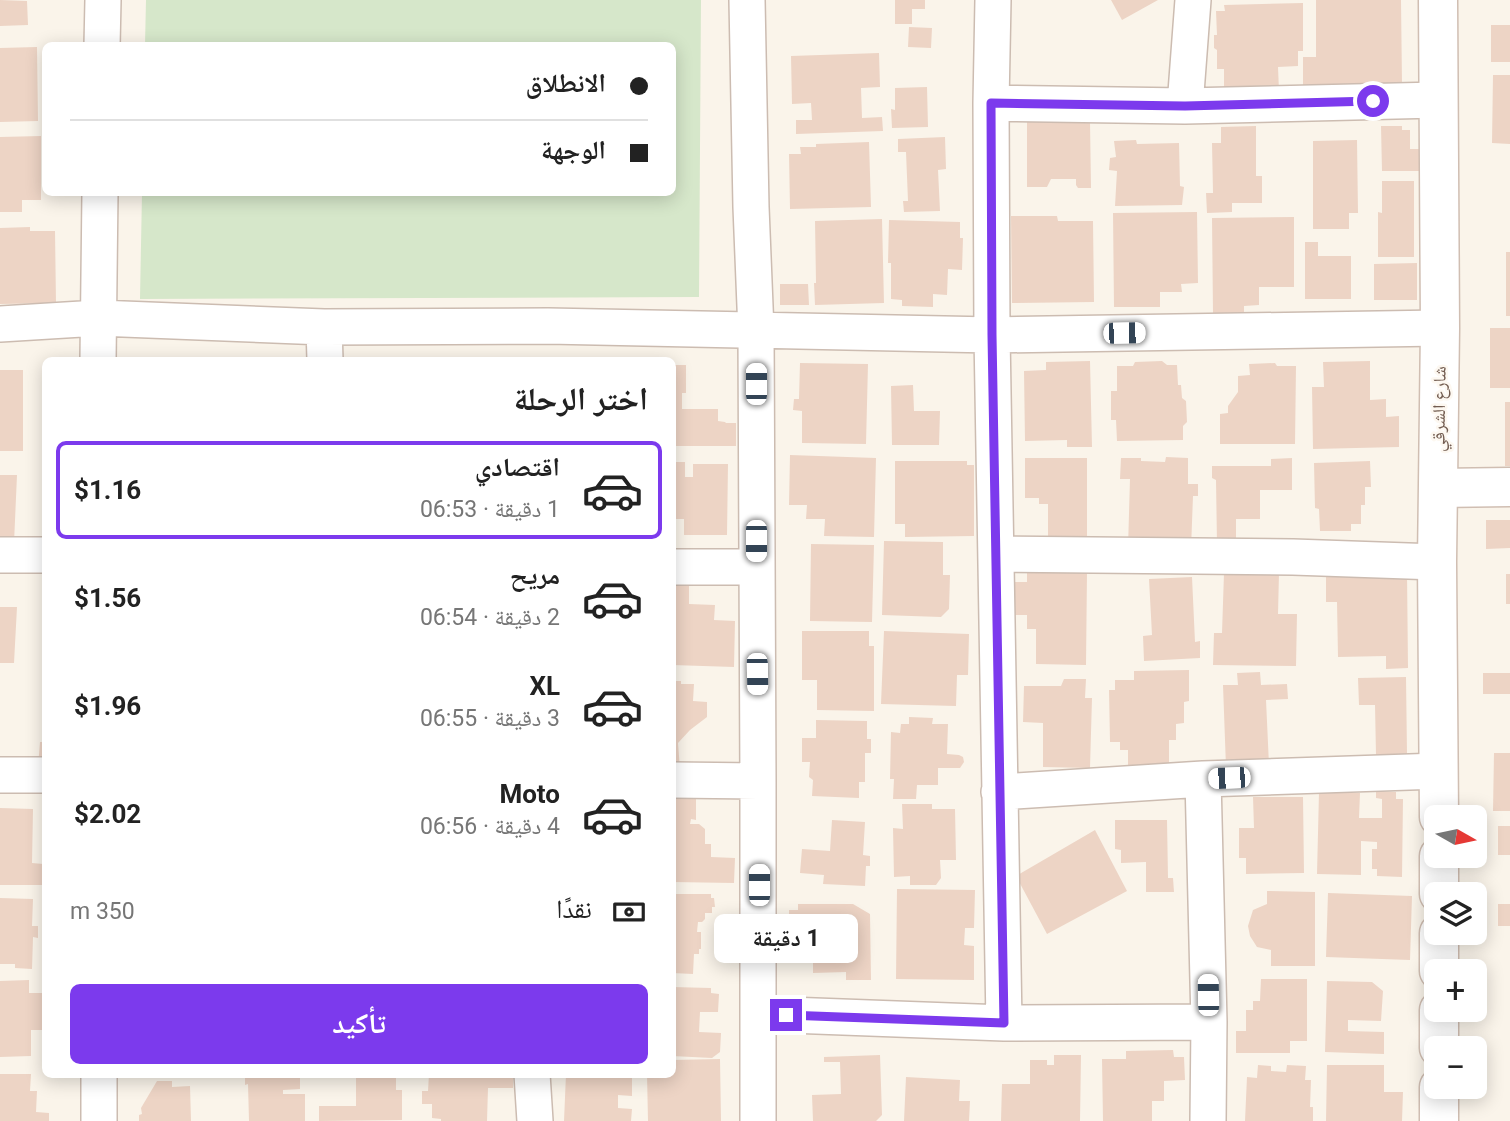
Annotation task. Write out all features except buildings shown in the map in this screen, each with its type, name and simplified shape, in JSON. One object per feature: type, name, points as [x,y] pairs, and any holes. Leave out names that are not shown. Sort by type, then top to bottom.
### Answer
[{"type":"street","points":[[102,42],[103,0]]},
{"type":"street","points":[[747,0],[756,331],[758,1121]]},
{"type":"street","points":[[993,0],[992,335],[1004,1023]]},
{"type":"street","points":[[1185,106],[1193,0]]},
{"type":"street","name":"شارع الشرقي","points":[[1438,0],[1439,805]]},
{"type":"street","points":[[991,103],[1185,106],[1438,100]]},
{"type":"street","points":[[98,357],[100,196]]},
{"type":"street","points":[[0,324],[98,318],[325,344],[548,326],[992,335],[1440,328]]},
{"type":"street","points":[[1438,488],[1510,487]]},
{"type":"street","points":[[996,554],[1293,557],[1437,562]]},
{"type":"street","points":[[0,555],[42,555]]},
{"type":"street","points":[[676,567],[756,567]]},
{"type":"street","points":[[999,792],[1203,779],[1439,771]]},
{"type":"street","points":[[0,775],[42,775]]},
{"type":"street","points":[[1203,779],[1209,1022],[1208,1121]]},
{"type":"street","points":[[676,780],[758,781]]},
{"type":"street","points":[[759,1014],[1004,1023],[1209,1022]]},
{"type":"street","points":[[99,1078],[99,1121]]},
{"type":"street","points":[[532,1078],[535,1121]]},
{"type":"street","points":[[1439,1099],[1439,1121]]},
{"type":"green space","points":[[146,0],[701,0],[699,297],[140,299],[142,196],[676,196],[676,42],[145,42]]},
{"type":"route","points":[[786,1015],[1004,1023],[992,335],[991,103],[1185,106],[1373,101]]}]
